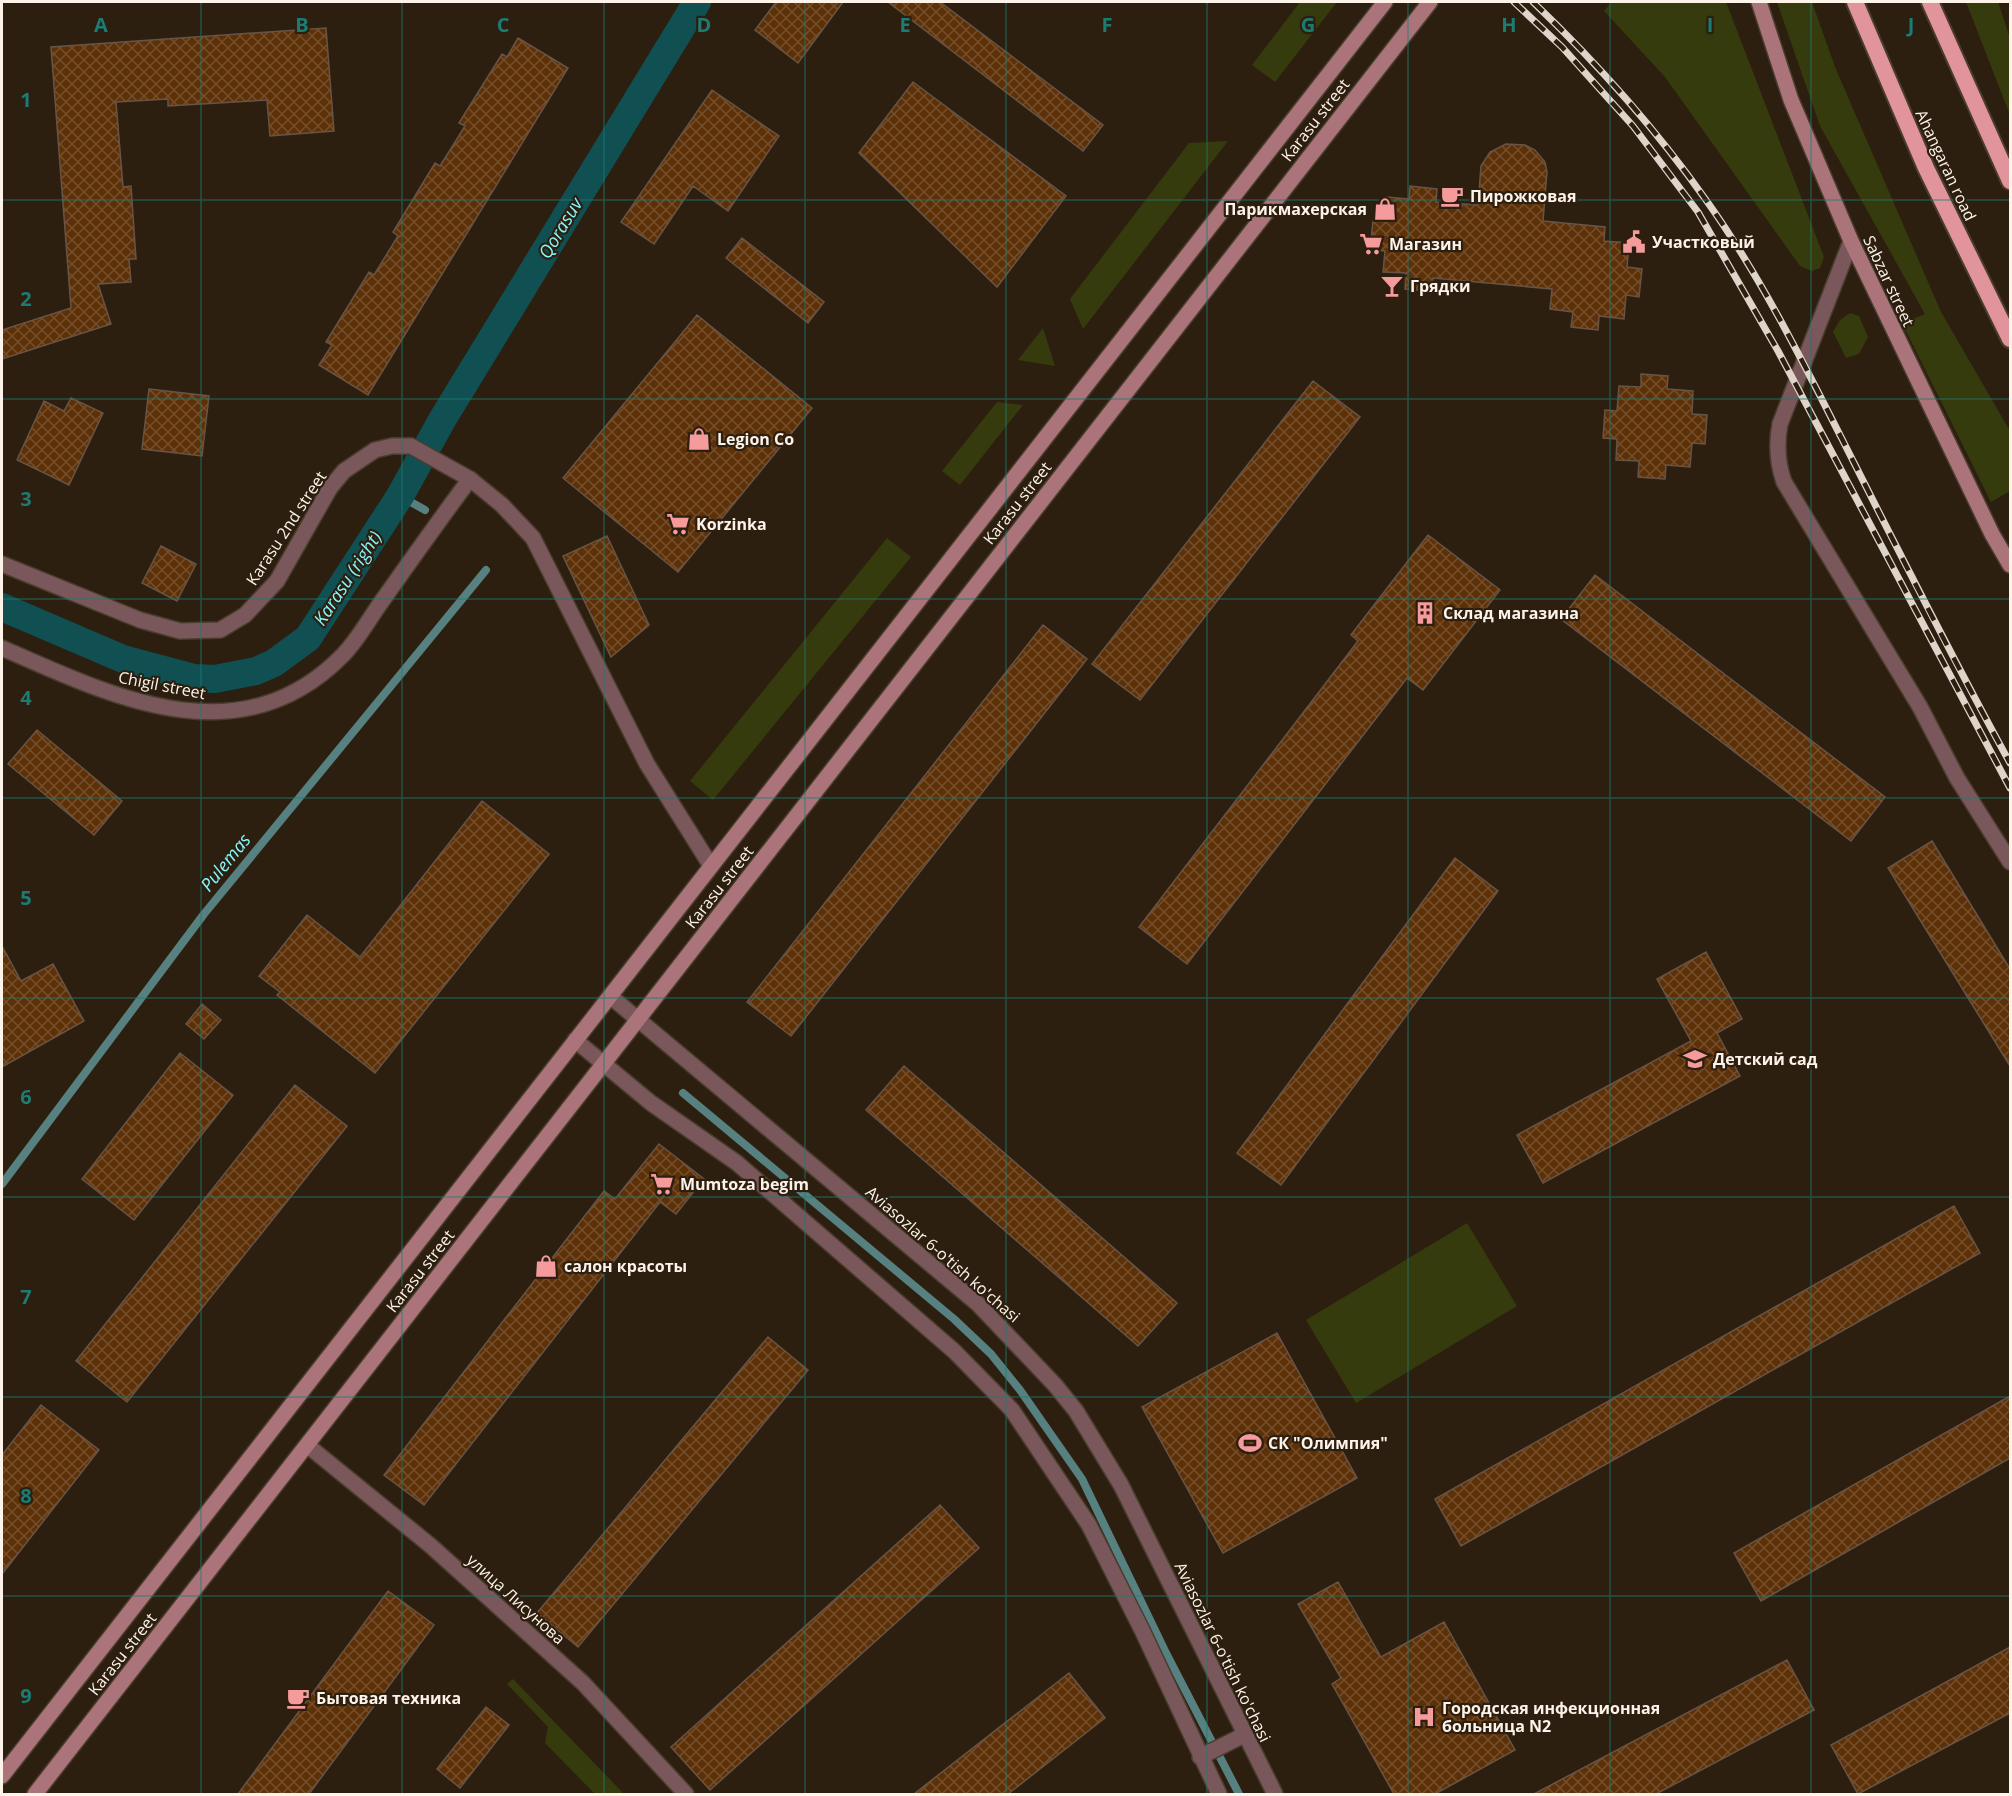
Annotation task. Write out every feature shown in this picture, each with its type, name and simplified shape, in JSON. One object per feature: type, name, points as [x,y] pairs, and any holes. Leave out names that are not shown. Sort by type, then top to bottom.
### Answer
[{"type":"highway","name":"Ahangaran road","points":[[1856,2],[1926,168],[2010,339]]},
{"type":"highway","points":[[1930,2],[2010,181]]},
{"type":"main road","name":"Karasu street","points":[[2,1776],[1385,2]]},
{"type":"main road","name":"Karasu street","points":[[35,1794],[1430,2]]},
{"type":"main road","name":"Sabzar street","points":[[1759,2],[1791,100],[1851,241],[1992,534],[2010,565]]},
{"type":"street","points":[[1851,241],[1780,424],[1777,453],[1779,468],[1784,482],[1920,707],[1957,778],[2010,862]]},
{"type":"street","name":"Karasu 2nd street","points":[[2,564],[140,620],[180,631],[220,630],[245,615],[277,581],[330,488],[344,471],[375,450],[392,446],[411,446],[470,479],[502,505],[533,538],[647,764],[711,866]]},
{"type":"street","name":"Chigil street","points":[[2,648],[91,687],[134,701],[214,713],[233,712],[267,704],[314,680],[344,654],[470,479]]},
{"type":"street","name":"Aviasozlar 6-o'tish ko'chasi","points":[[610,996],[978,1304],[1040,1367],[1076,1411],[1121,1485],[1240,1737],[1275,1794]]},
{"type":"street","points":[[575,1041],[651,1103],[737,1163],[954,1351],[1012,1410],[1089,1526],[1204,1756],[1219,1794]]},
{"type":"street","name":"улица Лисунова","points":[[308,1445],[430,1546],[583,1683],[686,1794]]},
{"type":"street","points":[[1204,1756],[1240,1737]]},
{"type":"green space","points":[[1300,2],[1337,2],[1275,82],[1252,65]]},
{"type":"green space","points":[[1612,2],[1726,2],[1824,257],[1820,268],[1812,271],[1800,266],[1665,77],[1604,11]]},
{"type":"green space","points":[[1777,2],[1812,2],[1835,67],[1941,312],[2010,431],[2010,491],[1991,502],[1902,323],[1925,314],[1820,126]]},
{"type":"green space","points":[[1966,2],[1998,2],[2010,38],[2010,115]]},
{"type":"green space","points":[[1228,141],[1083,329],[1070,299],[1189,143]]},
{"type":"green space","points":[[1850,313],[1859,316],[1868,337],[1859,354],[1846,358],[1833,332],[1840,320]]},
{"type":"green space","points":[[1043,328],[1055,366],[1018,360]]},
{"type":"green space","points":[[997,402],[1023,405],[960,485],[942,471]]},
{"type":"green space","points":[[887,538],[911,557],[713,800],[690,781]]},
{"type":"green space","points":[[1467,1223],[1517,1306],[1356,1403],[1306,1320]]},
{"type":"green space","points":[[513,1679],[624,1794],[595,1794],[545,1743],[548,1727],[507,1684]]},
{"type":"building","points":[[776,2],[843,2],[798,63],[755,30]]},
{"type":"building","points":[[888,2],[940,2],[1103,125],[1083,151]]},
{"type":"building","points":[[326,28],[334,131],[270,136],[267,100],[168,106],[168,99],[116,102],[123,187],[131,186],[136,259],[129,259],[131,282],[98,284],[111,324],[2,359],[2,330],[71,308],[51,47]]},
{"type":"building","points":[[518,38],[568,68],[368,395],[319,365],[332,345],[326,342],[369,272],[374,275],[398,236],[393,232],[435,163],[440,166],[465,126],[459,123],[502,54],[507,57]]},
{"type":"building","points":[[913,82],[1066,196],[997,287],[859,153]]},
{"type":"building","points":[[712,90],[779,136],[728,211],[693,186],[654,244],[621,222]]},
{"type":"building","points":[[1506,144],[1525,145],[1535,150],[1545,162],[1547,172],[1543,221],[1605,227],[1604,241],[1629,243],[1627,267],[1642,269],[1639,297],[1626,295],[1624,319],[1599,316],[1598,330],[1571,327],[1573,312],[1550,309],[1552,289],[1433,278],[1432,291],[1405,289],[1406,273],[1383,272],[1385,251],[1370,250],[1373,221],[1386,222],[1387,197],[1409,199],[1410,186],[1437,189],[1436,202],[1478,205],[1481,166],[1490,152]]},
{"type":"building","points":[[742,238],[824,302],[808,323],[726,258]]},
{"type":"building","points":[[697,315],[812,408],[678,572],[563,478]]},
{"type":"building","points":[[1641,374],[1668,376],[1667,389],[1693,391],[1692,414],[1707,415],[1705,444],[1692,443],[1690,467],[1666,465],[1665,479],[1638,477],[1639,461],[1616,460],[1617,439],[1603,438],[1605,410],[1617,411],[1619,386],[1641,387]]},
{"type":"building","points":[[1313,381],[1360,417],[1140,700],[1092,664]]},
{"type":"building","points":[[149,389],[209,396],[202,456],[142,449]]},
{"type":"building","points":[[71,398],[103,413],[69,485],[17,460],[44,401],[64,411]]},
{"type":"building","points":[[1428,535],[1500,590],[1423,690],[1407,678],[1187,964],[1139,927],[1358,641],[1351,635]]},
{"type":"building","points":[[607,536],[649,625],[611,657],[563,556]]},
{"type":"building","points":[[161,546],[196,564],[177,601],[142,583]]},
{"type":"building","points":[[1595,575],[1885,797],[1851,841],[1561,619]]},
{"type":"building","points":[[1043,625],[1087,659],[791,1036],[747,1002]]},
{"type":"building","points":[[37,730],[122,801],[94,835],[8,764]]},
{"type":"building","points":[[482,801],[549,854],[375,1073],[277,995],[280,992],[259,976],[307,915],[360,957]]},
{"type":"building","points":[[1932,841],[2010,969],[2010,1066],[1888,868]]},
{"type":"building","points":[[1455,858],[1498,891],[1281,1185],[1237,1153]]},
{"type":"building","points":[[2,946],[21,981],[53,964],[84,1021],[2,1067]]},
{"type":"building","name":"Детский сад","points":[[1706,952],[1742,1019],[1717,1033],[1740,1076],[1543,1183],[1517,1135],[1691,1041],[1657,979]]},
{"type":"building","points":[[202,1004],[221,1020],[204,1039],[186,1024]]},
{"type":"building","points":[[180,1053],[233,1095],[134,1220],[82,1179]]},
{"type":"building","points":[[904,1066],[1177,1303],[1138,1346],[866,1110]]},
{"type":"building","points":[[295,1085],[347,1126],[127,1402],[76,1361]]},
{"type":"building","points":[[659,1144],[704,1179],[676,1214],[660,1202],[424,1505],[384,1475],[604,1191],[615,1199]]},
{"type":"building","points":[[1954,1206],[1980,1253],[1461,1546],[1435,1499]]},
{"type":"building","name":"СК \"Олимпия\"","points":[[1277,1333],[1357,1478],[1223,1553],[1142,1407]]},
{"type":"building","points":[[768,1337],[808,1370],[578,1647],[537,1613]]},
{"type":"building","points":[[2010,1396],[2010,1458],[1761,1601],[1734,1553]]},
{"type":"building","points":[[41,1405],[99,1450],[2,1574],[2,1455]]},
{"type":"building","points":[[940,1505],[979,1548],[710,1790],[671,1747]]},
{"type":"building","name":"Городская инфекционная больница N2","points":[[1338,1582],[1381,1657],[1444,1622],[1515,1750],[1435,1794],[1394,1794],[1332,1684],[1341,1678],[1298,1604]]},
{"type":"building","points":[[388,1591],[434,1625],[309,1794],[238,1794]]},
{"type":"building","points":[[2010,1647],[2010,1713],[1858,1794],[1831,1745]]},
{"type":"building","points":[[1787,1660],[1814,1710],[1656,1794],[1534,1794]]},
{"type":"building","points":[[1069,1673],[1105,1718],[1008,1794],[914,1794]]},
{"type":"building","points":[[486,1707],[509,1725],[460,1788],[437,1769]]},
{"type":"waterway","name":"Karasu (right)","points":[[2,607],[123,659],[194,678],[215,679],[256,671],[274,663],[308,638],[400,496],[442,420],[697,2]]},
{"type":"waterway","points":[[400,496],[425,510]]},
{"type":"waterway","name":"Pulemas","points":[[2,1184],[204,914],[486,570]]},
{"type":"waterway","points":[[683,1093],[954,1319],[991,1354],[1020,1390],[1082,1479],[1165,1651],[1239,1794]]},
{"type":"railway","points":[[1514,2],[1562,47],[1633,126],[1698,212],[1778,351],[2010,788]]},
{"type":"railway","points":[[1533,2],[1602,72],[1646,122],[1687,173],[1744,257],[1794,346],[1945,642],[2010,763]]},
{"type":"place","name":"Пирожковая","points":[[1452,196]]},
{"type":"place","name":"Парикмахерская","points":[[1385,209]]},
{"type":"place","name":"Участковый","points":[[1634,242]]},
{"type":"place","name":"Магазин","points":[[1371,244]]},
{"type":"place","name":"Грядки","points":[[1392,286]]},
{"type":"place","name":"Legion Co","points":[[699,439]]},
{"type":"place","name":"Korzinka","points":[[678,524]]},
{"type":"place","name":"Склад магазина","points":[[1425,613]]},
{"type":"place","name":"Детский сад","points":[[1695,1059]]},
{"type":"place","name":"Mumtoza begim","points":[[662,1184]]},
{"type":"place","name":"салон красоты","points":[[546,1266]]},
{"type":"place","name":"СК \"Олимпия\"","points":[[1250,1443]]},
{"type":"place","name":"Бытовая техника","points":[[298,1698]]},
{"type":"place","name":"Городская инфекционная больница N2","points":[[1424,1717]]},
{"type":"water label","name":"Qorasuv","points":[[560,228]]}]
